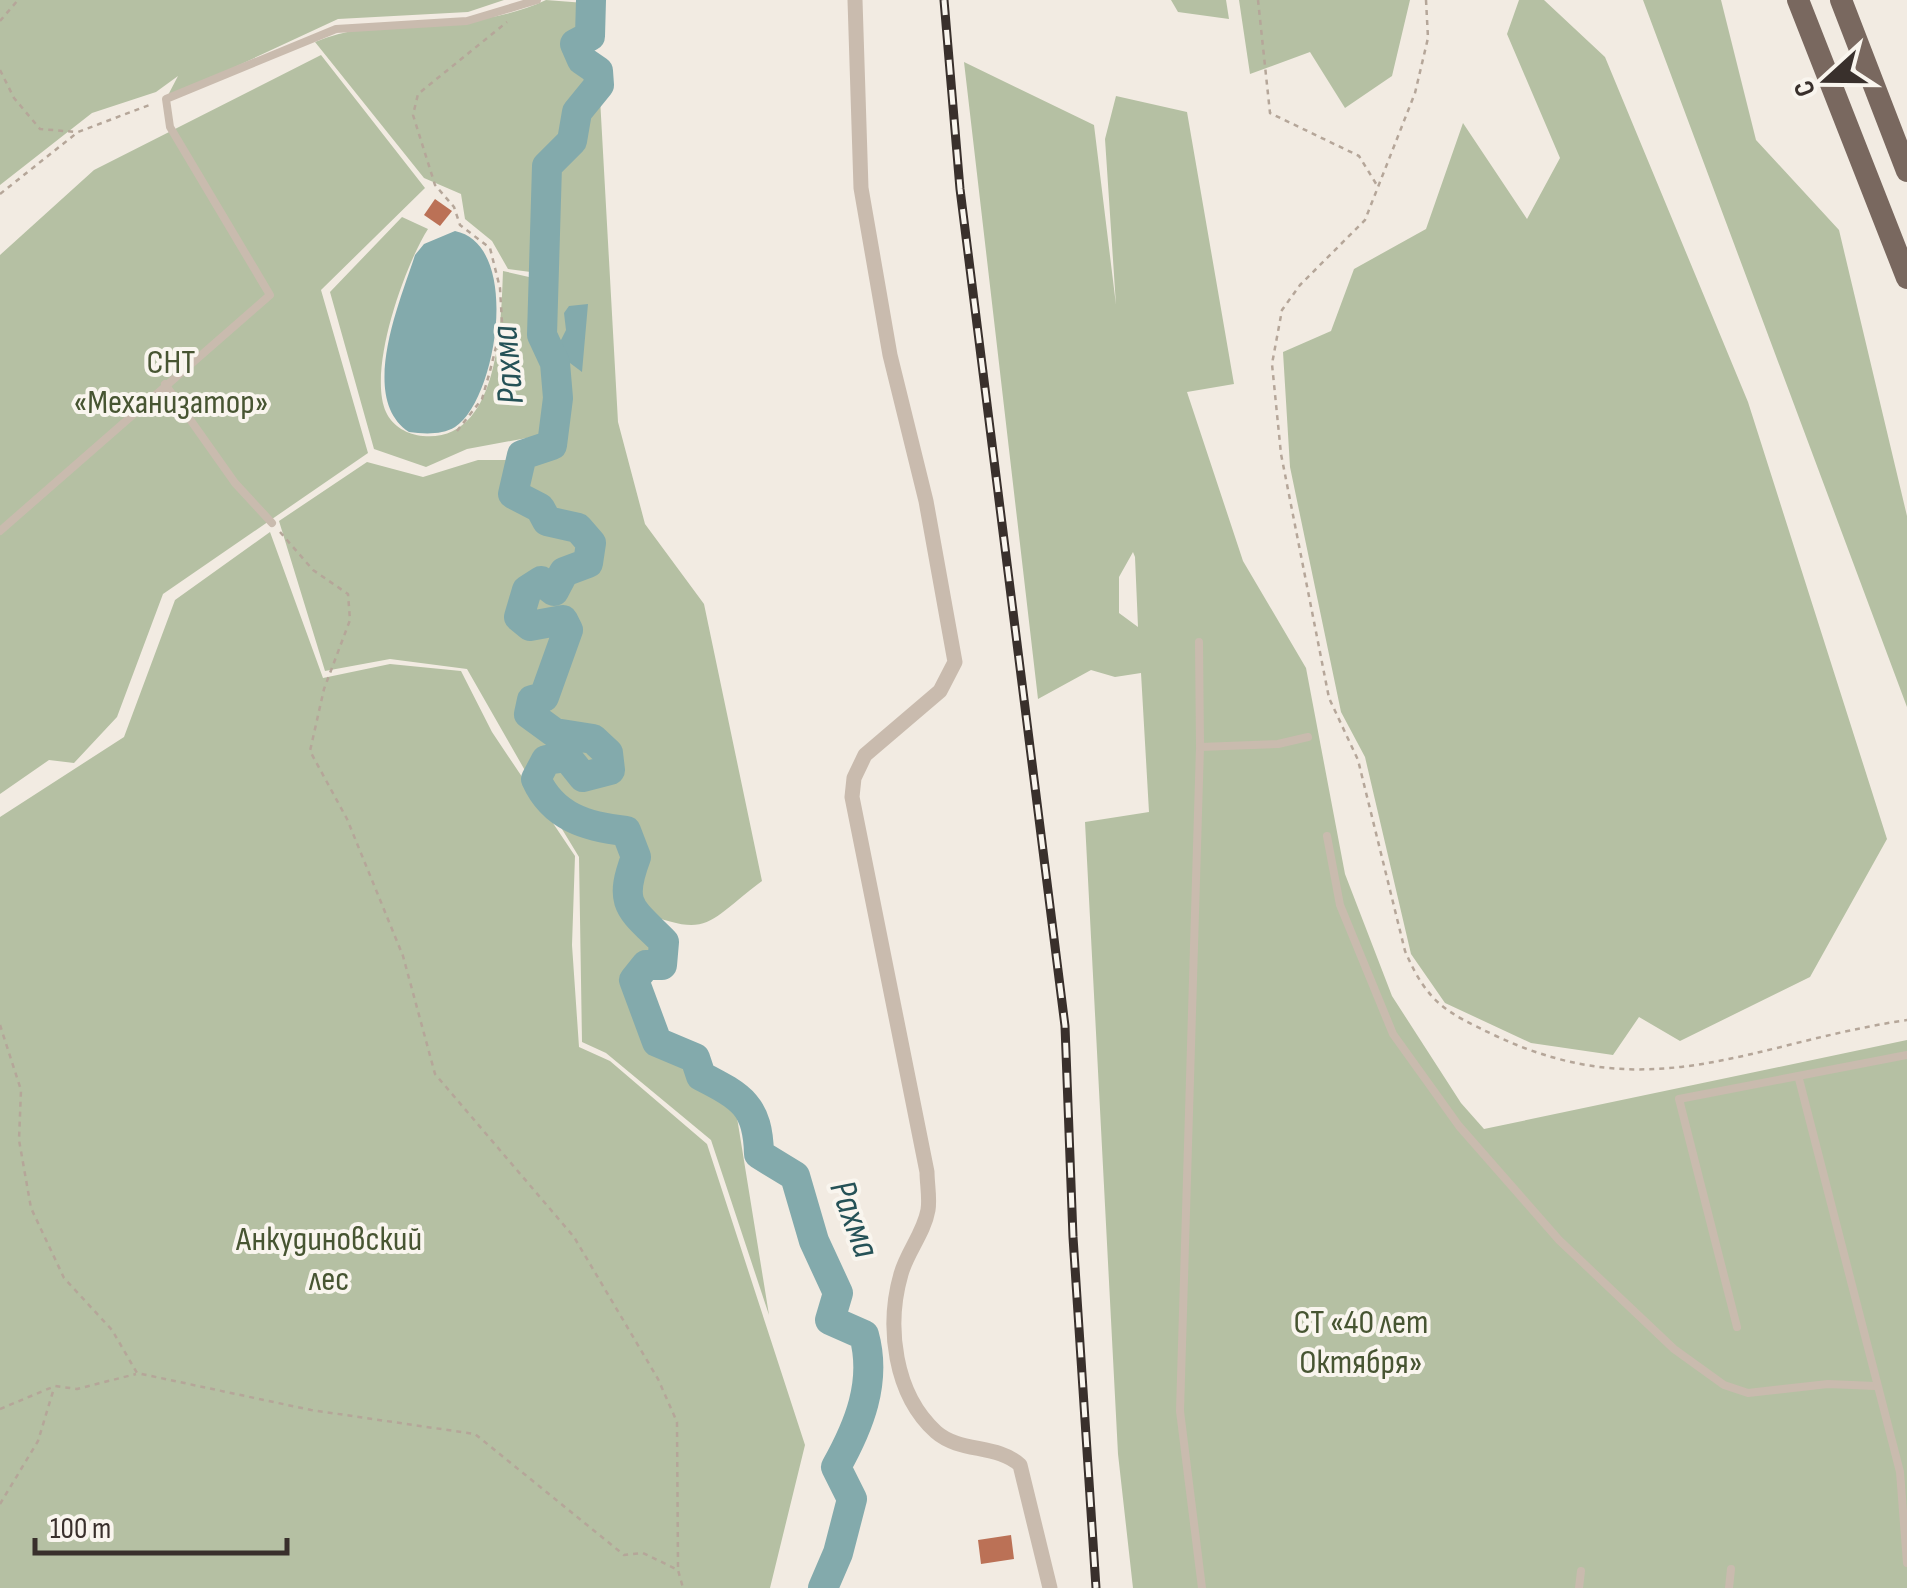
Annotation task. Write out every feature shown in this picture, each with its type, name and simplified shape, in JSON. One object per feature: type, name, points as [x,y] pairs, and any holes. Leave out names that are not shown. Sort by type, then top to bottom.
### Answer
[{"type":"main road","points":[[1798,0],[1907,278]]},
{"type":"main road","points":[[1841,0],[1907,171]]},
{"type":"street","points":[[855,0],[862,188],[890,355],[926,501],[955,662],[940,691],[865,756],[854,778],[852,798],[927,1172],[928,1210],[902,1269],[892,1333],[902,1378],[922,1418],[940,1436],[958,1445],[1011,1457],[1020,1466],[1050,1588]]},
{"type":"lane","points":[[0,530],[270,294],[170,126],[166,99],[336,29],[466,21],[533,1]]},
{"type":"lane","points":[[165,384],[235,483],[272,523]]},
{"type":"lane","points":[[1199,642],[1200,747],[1180,1411],[1202,1588]]},
{"type":"lane","points":[[1200,747],[1308,737]]},
{"type":"lane","points":[[1327,836],[1340,905],[1386,1022],[1459,1126],[1559,1240],[1674,1349],[1724,1385],[1748,1393],[1828,1384],[1875,1386]]},
{"type":"lane","points":[[1737,1327],[1679,1099],[1907,1055]]},
{"type":"lane","points":[[1798,1079],[1900,1472],[1907,1562]]},
{"type":"lane","points":[[1729,1588],[1731,1568]]},
{"type":"lane","points":[[1579,1588],[1581,1571]]},
{"type":"path","points":[[0,21],[18,0]]},
{"type":"path","points":[[1258,0],[1270,113],[1358,156],[1378,188]]},
{"type":"path","points":[[1426,0],[1428,38],[1415,93],[1365,220],[1300,284],[1282,310],[1272,364],[1281,454],[1329,698],[1358,760],[1405,951],[1428,996],[1441,1008],[1529,1051],[1575,1066],[1618,1072],[1672,1070],[1907,1020]]},
{"type":"path","points":[[457,431],[482,399],[502,323],[500,288],[490,248],[460,225],[454,207],[435,185],[413,115],[418,94],[533,1]]},
{"type":"path","points":[[0,70],[14,98],[40,129],[78,132]]},
{"type":"path","points":[[0,194],[78,132],[166,99]]},
{"type":"path","points":[[272,523],[313,570],[348,594],[350,620],[324,690],[310,751],[347,819],[403,956],[434,1074],[574,1237],[658,1379],[677,1422],[678,1570],[683,1588]]},
{"type":"path","points":[[0,1025],[22,1090],[19,1140],[32,1208],[64,1278],[112,1330],[137,1374]]},
{"type":"path","points":[[0,1409],[55,1386],[77,1390],[137,1374],[311,1410],[475,1434],[624,1554],[643,1553],[678,1570]]},
{"type":"path","points":[[0,1504],[38,1441],[55,1386]]},
{"type":"green space","points":[[0,0],[504,0],[468,12],[338,19],[166,99],[178,76],[156,92],[92,113],[0,185]]},
{"type":"green space","points":[[546,0],[585,3],[583,32],[571,42],[576,62],[591,75],[590,87],[572,112],[567,141],[542,165],[538,273],[508,269],[492,241],[465,219],[461,194],[424,178],[315,42],[370,28],[487,18]]},
{"type":"green space","points":[[1171,0],[1226,0],[1229,19],[1178,12]]},
{"type":"green space","points":[[1239,0],[1410,0],[1392,76],[1345,108],[1310,52],[1250,74]]},
{"type":"green space","points":[[1519,0],[1544,0],[1605,57],[1748,402],[1887,839],[1810,977],[1680,1041],[1639,1017],[1613,1055],[1531,1043],[1445,1003],[1411,954],[1365,757],[1341,712],[1290,467],[1283,352],[1331,331],[1354,269],[1426,229],[1463,123],[1527,219],[1560,158],[1507,34]]},
{"type":"green space","points":[[1643,0],[1721,0],[1756,140],[1839,230],[1907,516],[1907,707]]},
{"type":"green space","name":"СНТ «Механизатор»","points":[[321,55],[425,188],[321,290],[368,453],[163,594],[117,717],[74,763],[49,760],[0,794],[0,255],[94,170]]},
{"type":"green space","name":"СТ «40 лет Октября»","points":[[964,62],[1094,125],[1116,305],[1105,139],[1116,96],[1187,112],[1234,384],[1187,392],[1243,561],[1306,668],[1345,874],[1392,996],[1461,1103],[1484,1129],[1907,1040],[1907,1588],[1133,1588],[1118,1454],[1085,822],[1149,812],[1141,673],[1115,677],[1091,670],[1038,699]],"holes":[[[1133,552],[1138,627],[1119,613],[1119,577]]]},
{"type":"green space","points":[[600,98],[618,422],[645,524],[704,604],[762,881],[717,916],[695,925],[640,911],[632,888],[645,855],[632,823],[586,819],[550,789],[553,770],[566,768],[582,786],[617,774],[613,755],[598,736],[553,718],[541,708],[549,703],[574,631],[564,614],[530,613],[543,592],[558,597],[570,579],[591,568],[597,548],[591,530],[550,515],[543,502],[521,489],[531,458],[558,448],[560,366],[551,332],[554,169]]},
{"type":"green space","points":[[402,217],[428,229],[409,267],[385,345],[381,394],[392,422],[423,436],[448,433],[468,420],[482,400],[491,375],[503,271],[529,277],[549,393],[543,435],[467,449],[426,467],[374,449],[330,292]]},
{"type":"green space","points":[[478,460],[514,460],[510,498],[547,527],[580,540],[579,558],[561,566],[555,579],[539,573],[524,584],[512,618],[522,630],[559,632],[539,690],[527,695],[521,713],[543,735],[585,746],[595,758],[587,766],[565,747],[537,755],[527,774],[467,669],[390,659],[325,671],[279,521],[367,462],[423,477]]},
{"type":"green space","name":"Анкудиновский лес","points":[[270,532],[323,678],[390,664],[461,671],[492,732],[575,856],[572,945],[579,1047],[610,1061],[707,1144],[805,1445],[770,1588],[0,1588],[0,817],[124,737],[175,600]]},
{"type":"green space","points":[[551,811],[593,837],[623,840],[621,907],[655,943],[656,959],[642,961],[627,978],[653,1048],[690,1063],[698,1082],[734,1099],[769,1315],[711,1140],[606,1053],[582,1042],[579,857]]},
{"type":"water","points":[[455,231],[476,242],[489,264],[496,292],[491,357],[470,412],[455,427],[439,433],[409,432],[394,417],[386,397],[387,348],[415,255],[424,244]]},
{"type":"water","points":[[588,304],[582,372],[562,357],[558,346],[566,330],[564,313],[569,306]]},
{"type":"building","points":[[435,199],[452,211],[440,226],[424,215]]},
{"type":"building","points":[[1011,1535],[1014,1559],[981,1564],[978,1540]]},
{"type":"waterway","name":"Рахма","points":[[591,0],[590,36],[575,44],[582,60],[598,71],[599,85],[577,112],[572,141],[547,166],[542,335],[555,363],[558,398],[552,445],[522,455],[513,494],[540,508],[547,521],[578,528],[591,543],[588,563],[564,572],[554,591],[541,581],[527,590],[519,617],[530,626],[563,620],[568,630],[544,697],[532,700],[529,714],[555,733],[593,739],[608,753],[610,770],[583,777],[567,757],[546,760],[536,779],[552,803],[573,818],[626,831],[636,857],[628,886],[630,905],[664,942],[662,965],[646,965],[634,980],[657,1042],[695,1058],[701,1076],[745,1105],[755,1125],[759,1154],[795,1176],[814,1241],[838,1293],[830,1320],[864,1335],[868,1370],[864,1403],[836,1467],[852,1499],[838,1553],[823,1588]]},
{"type":"railway","points":[[944,0],[960,189],[1065,1026],[1073,1237],[1096,1588]]}]
